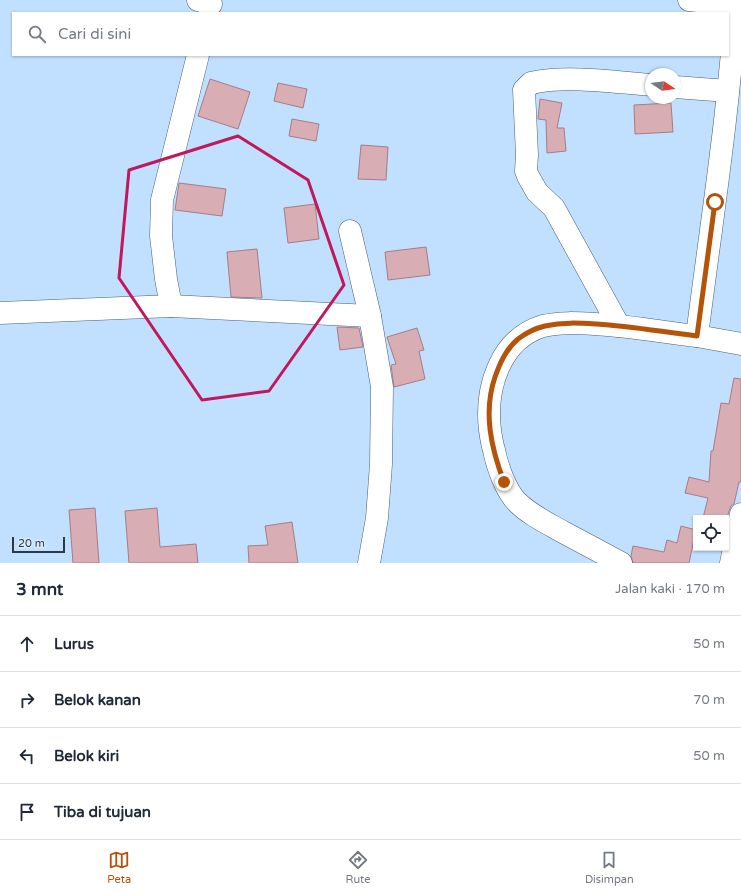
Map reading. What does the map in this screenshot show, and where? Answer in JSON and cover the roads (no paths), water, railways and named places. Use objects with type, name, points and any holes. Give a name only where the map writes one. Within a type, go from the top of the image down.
[{"type":"street","points":[[689,0],[738,4],[715,202],[697,336]]},
{"type":"street","points":[[171,306],[161,236],[162,200],[198,56]]},
{"type":"street","points":[[619,326],[554,208],[537,192],[528,176],[526,171],[527,155],[524,90],[532,83],[559,80],[645,85]]},
{"type":"street","points":[[681,87],[728,91]]},
{"type":"street","points":[[350,230],[370,316],[382,388],[381,464],[377,518],[369,563]]},
{"type":"street","points":[[0,313],[171,306],[370,316]]},
{"type":"street","points":[[621,563],[536,518],[516,502],[504,482],[496,461],[490,430],[489,412],[494,380],[500,361],[508,349],[518,339],[534,330],[545,326],[568,323],[619,326],[697,336],[741,344]]},
{"type":"street","points":[[731,563],[741,514]]}]
